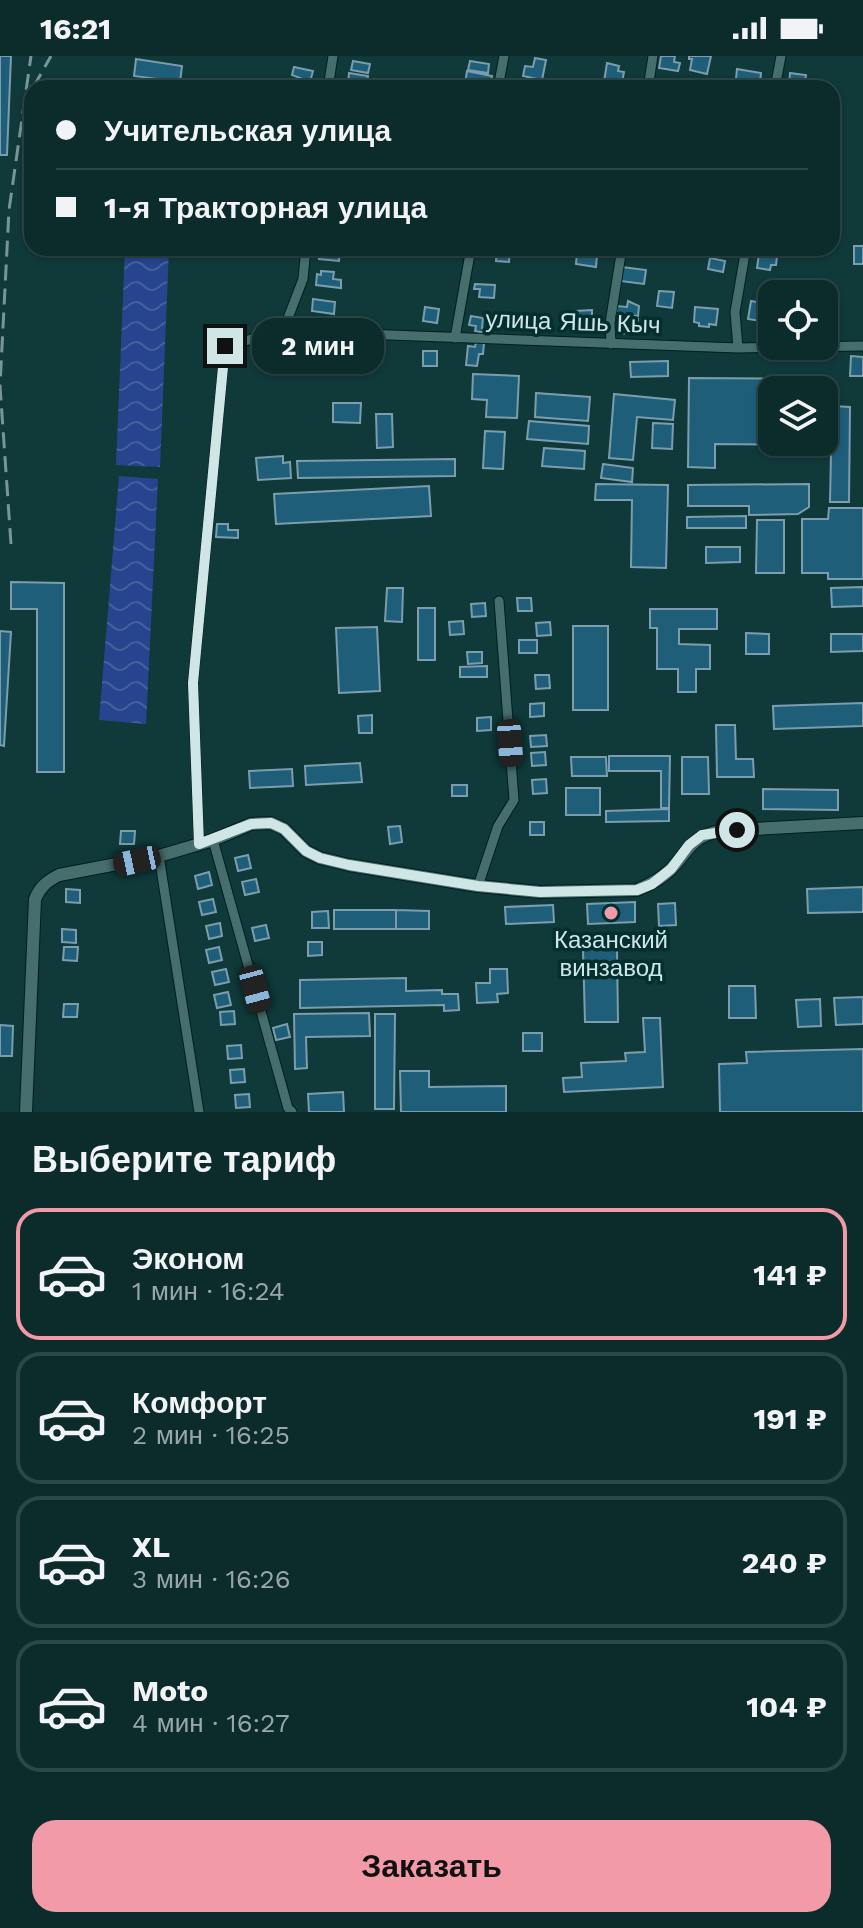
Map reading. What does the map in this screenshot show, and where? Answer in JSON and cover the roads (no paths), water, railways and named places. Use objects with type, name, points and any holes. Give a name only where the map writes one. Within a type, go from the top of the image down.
[{"type":"street","points":[[329,80],[333,56]]},
{"type":"street","points":[[500,80],[504,56]]},
{"type":"street","points":[[649,80],[653,56]]},
{"type":"street","points":[[776,80],[781,56]]},
{"type":"street","points":[[283,331],[303,279],[305,256]]},
{"type":"street","points":[[455,338],[470,256]]},
{"type":"street","points":[[611,344],[610,323],[621,256]]},
{"type":"street","points":[[738,348],[735,312],[745,256]]},
{"type":"street","name":"улица Яшь Кыч","points":[[199,844],[193,683],[225,346],[283,331],[738,348],[863,346]]},
{"type":"street","points":[[478,886],[498,826],[514,800],[499,601]]},
{"type":"street","points":[[26,1112],[34,915],[39,890],[59,875],[159,856],[213,840],[251,824],[271,823],[284,829],[306,851],[349,865],[478,886],[540,892],[637,890],[652,884],[671,869],[689,845],[702,835],[719,831],[863,823]]},
{"type":"street","points":[[213,840],[288,1108],[292,1112]]},
{"type":"street","points":[[159,856],[199,1112]]},
{"type":"water","points":[[125,256],[169,256],[160,467],[116,465]]},
{"type":"water","points":[[119,476],[158,479],[146,724],[99,720]]},
{"type":"railway","points":[[28,80],[31,56]]},
{"type":"railway","points":[[38,80],[51,56]]},
{"type":"railway","points":[[11,544],[0,386],[9,210],[24,105]]},
{"type":"place","name":"Казанский винзавод","points":[[611,913]]}]
